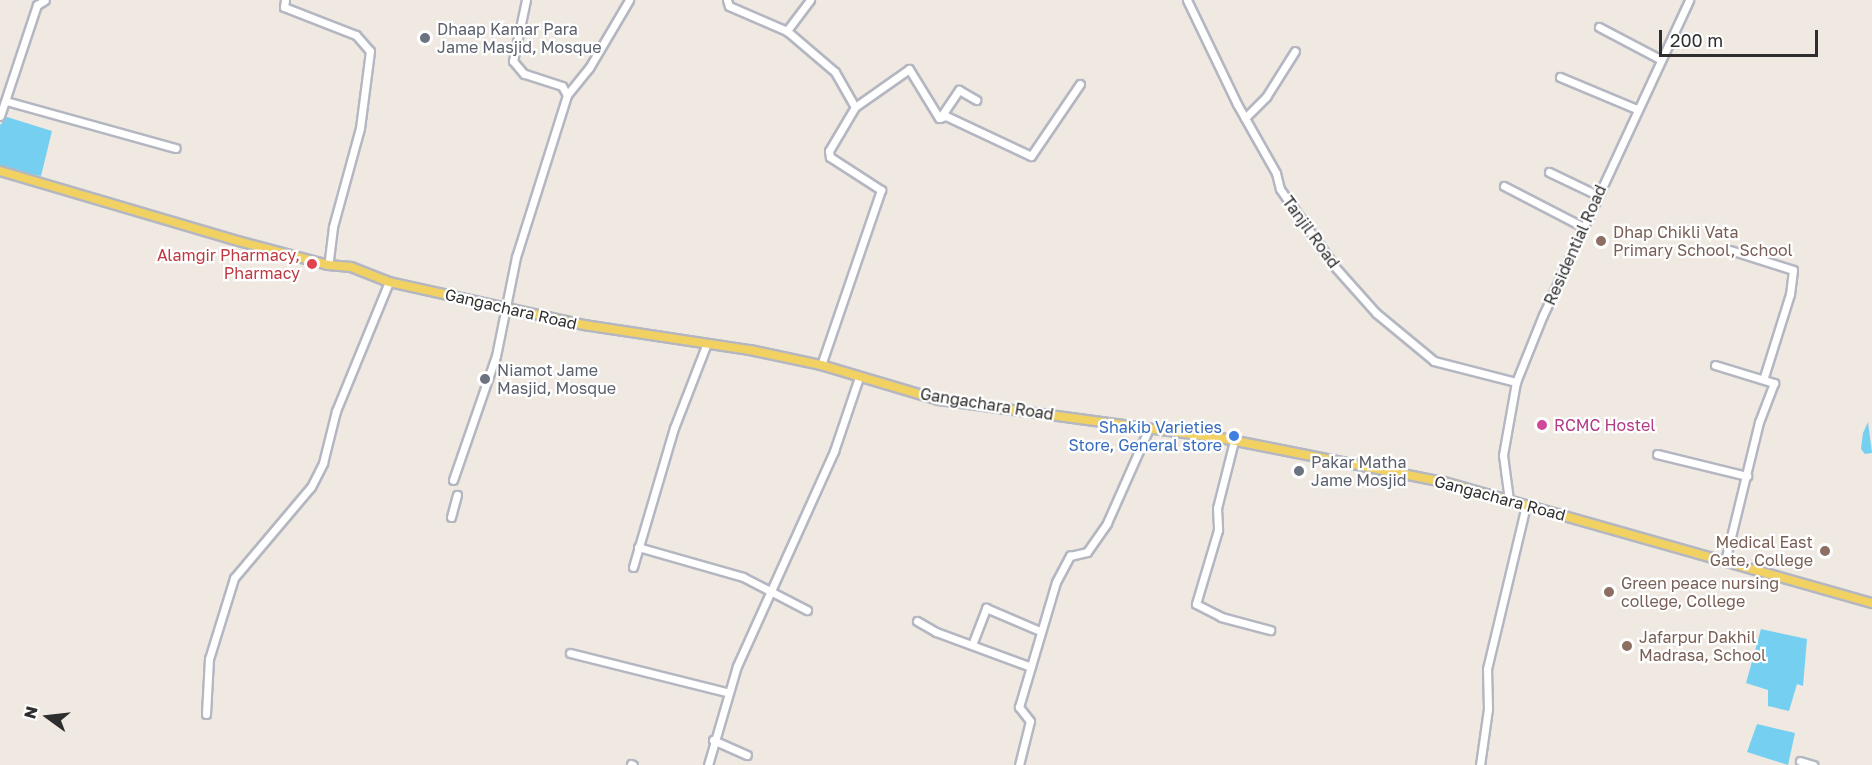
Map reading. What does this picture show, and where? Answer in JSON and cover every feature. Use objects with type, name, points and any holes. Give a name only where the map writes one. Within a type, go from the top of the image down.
[{"type":"main road","name":"Gangachara Road","points":[[0,171],[328,265],[351,267],[389,282],[507,305],[584,325],[707,343],[821,365],[939,399],[1234,441],[1421,477],[1872,603]]},
{"type":"street","points":[[0,116],[37,5],[45,0]]},
{"type":"street","points":[[285,0],[284,7],[356,35],[370,51],[360,128],[333,227],[328,265]]},
{"type":"street","points":[[526,0],[513,61],[524,74],[562,86],[567,95]]},
{"type":"street","points":[[453,480],[496,356],[516,257],[567,95],[589,68],[629,0]]},
{"type":"street","points":[[727,0],[727,4],[738,11],[787,31],[835,72],[855,107]]},
{"type":"street","points":[[787,31],[810,0]]},
{"type":"street","name":"Tanjil Road","points":[[1187,0],[1245,118],[1276,173],[1280,189],[1335,267],[1376,313],[1434,361],[1516,382]]},
{"type":"street","name":"Residential Road","points":[[1509,500],[1503,455],[1516,382],[1583,227],[1689,0]]},
{"type":"street","points":[[1599,27],[1660,59]]},
{"type":"street","points":[[1245,118],[1266,97],[1295,51]]},
{"type":"street","points":[[821,365],[881,195],[878,187],[830,157],[829,151],[855,107],[909,69],[919,93],[940,118]]},
{"type":"street","points":[[1560,77],[1637,109]]},
{"type":"street","points":[[940,118],[946,116],[1031,156],[1080,84]]},
{"type":"street","points":[[940,118],[959,90],[976,100]]},
{"type":"street","points":[[6,101],[176,148]]},
{"type":"street","points":[[1549,172],[1598,195]]},
{"type":"street","points":[[1504,186],[1583,227]]},
{"type":"street","points":[[1730,250],[1793,270],[1790,294],[1764,377]]},
{"type":"street","points":[[206,714],[210,658],[234,578],[310,487],[323,463],[336,411],[389,282]]},
{"type":"street","points":[[633,567],[674,428],[707,343]]},
{"type":"street","points":[[1715,365],[1764,377],[1774,383],[1759,422],[1725,561]]},
{"type":"street","points":[[708,765],[727,692],[769,590],[834,452],[859,377]]},
{"type":"street","points":[[1019,765],[1030,717],[1018,710],[1056,582],[1070,556],[1087,552],[1107,523],[1149,428]]},
{"type":"street","points":[[1234,441],[1217,508],[1218,530],[1196,604],[1221,617],[1270,630]]},
{"type":"street","points":[[1657,454],[1747,476]]},
{"type":"street","points":[[452,517],[457,495]]},
{"type":"street","points":[[1480,765],[1488,709],[1487,669],[1526,505]]},
{"type":"street","points":[[638,547],[722,570],[769,590],[807,610]]},
{"type":"street","points":[[972,645],[986,608],[1040,631]]},
{"type":"street","points":[[918,621],[972,645],[1031,667]]},
{"type":"street","points":[[570,653],[727,692]]},
{"type":"street","points":[[713,740],[747,755]]},
{"type":"street","points":[[1800,761],[1813,765]]},
{"type":"water","points":[[7,117],[52,131],[41,176],[0,168],[0,125]]},
{"type":"water","points":[[1868,422],[1872,453],[1865,454],[1861,449],[1863,433]]},
{"type":"water","points":[[1761,629],[1807,639],[1803,686],[1797,684],[1789,711],[1768,706],[1768,690],[1746,683]]},
{"type":"water","points":[[1757,724],[1795,733],[1788,765],[1747,752]]},
{"type":"place","name":"Dhaap Kamar Para Jame Masjid, Mosque","points":[[425,38]]},
{"type":"place","name":"Dhap Chikli Vata Primary School, School","points":[[1601,241]]},
{"type":"place","name":"Alamgir Pharmacy, Pharmacy","points":[[312,264]]},
{"type":"place","name":"Niamot Jame Masjid, Mosque","points":[[485,379]]},
{"type":"place","name":"RCMC Hostel","points":[[1542,425]]},
{"type":"place","name":"Shakib Varieties Store, General store","points":[[1234,436]]},
{"type":"place","name":"Pakar Matha Jame Mosjid","points":[[1299,471]]},
{"type":"place","name":"Medical East Gate, College","points":[[1825,551]]},
{"type":"place","name":"Green peace nursing college, College","points":[[1609,592]]},
{"type":"place","name":"Jafarpur Dakhil Madrasa, School","points":[[1627,646]]}]
